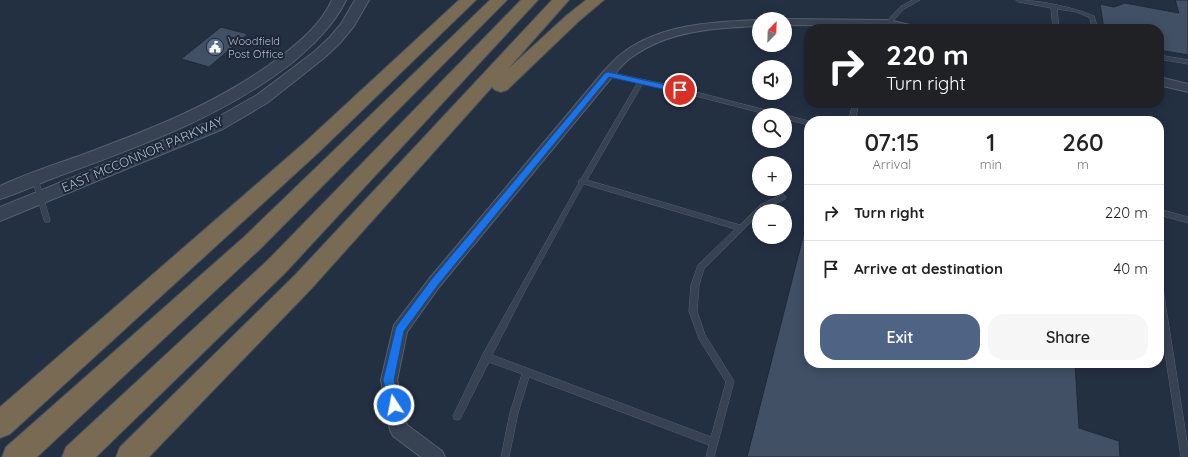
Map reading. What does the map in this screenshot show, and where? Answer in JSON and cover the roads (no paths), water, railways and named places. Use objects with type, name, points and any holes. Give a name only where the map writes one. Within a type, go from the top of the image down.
[{"type":"highway","points":[[436,31],[459,0]]},
{"type":"highway","points":[[0,425],[311,148],[468,0]]},
{"type":"highway","points":[[16,457],[252,243],[500,0]]},
{"type":"highway","points":[[76,457],[277,266],[530,0]]},
{"type":"highway","points":[[130,457],[304,281],[561,0]]},
{"type":"highway","points":[[393,185],[465,125],[504,83],[573,18],[596,0]]},
{"type":"street","name":"EAST MCCONNOR PARKWAY","points":[[0,193],[191,118],[255,83],[279,66],[306,43],[329,18],[339,0]]},
{"type":"street","name":"EAST MCCONNOR PARKWAY","points":[[0,214],[217,125],[262,99],[319,55],[335,40],[347,26],[362,0]]},
{"type":"street","points":[[792,22],[892,24]]},
{"type":"street","points":[[436,457],[399,430],[389,380],[400,330],[434,283],[608,74],[628,55],[656,39],[692,29],[752,24]]},
{"type":"street","points":[[1164,82],[1188,88]]},
{"type":"lane","points":[[888,23],[902,8],[917,0]]},
{"type":"lane","points":[[1020,0],[1078,11],[1092,16],[1094,24]]},
{"type":"lane","points":[[1054,7],[1056,24]]},
{"type":"lane","points":[[1164,58],[1188,62]]},
{"type":"lane","points":[[608,74],[752,109]]},
{"type":"lane","points":[[457,416],[486,357],[581,181],[641,82]]},
{"type":"lane","points":[[792,119],[804,122]]},
{"type":"lane","points":[[35,178],[47,220]]},
{"type":"lane","points":[[581,181],[741,228]]},
{"type":"lane","points":[[710,457],[730,381],[702,337],[693,311],[694,285],[702,267],[762,207],[783,197]]},
{"type":"lane","points":[[1164,213],[1188,220]]},
{"type":"lane","points":[[1164,321],[1185,457]]},
{"type":"lane","points":[[486,357],[714,443]]},
{"type":"lane","points":[[505,457],[514,413],[527,372]]},
{"type":"place","name":"Woodfield Post Office","points":[[215,47]]}]
